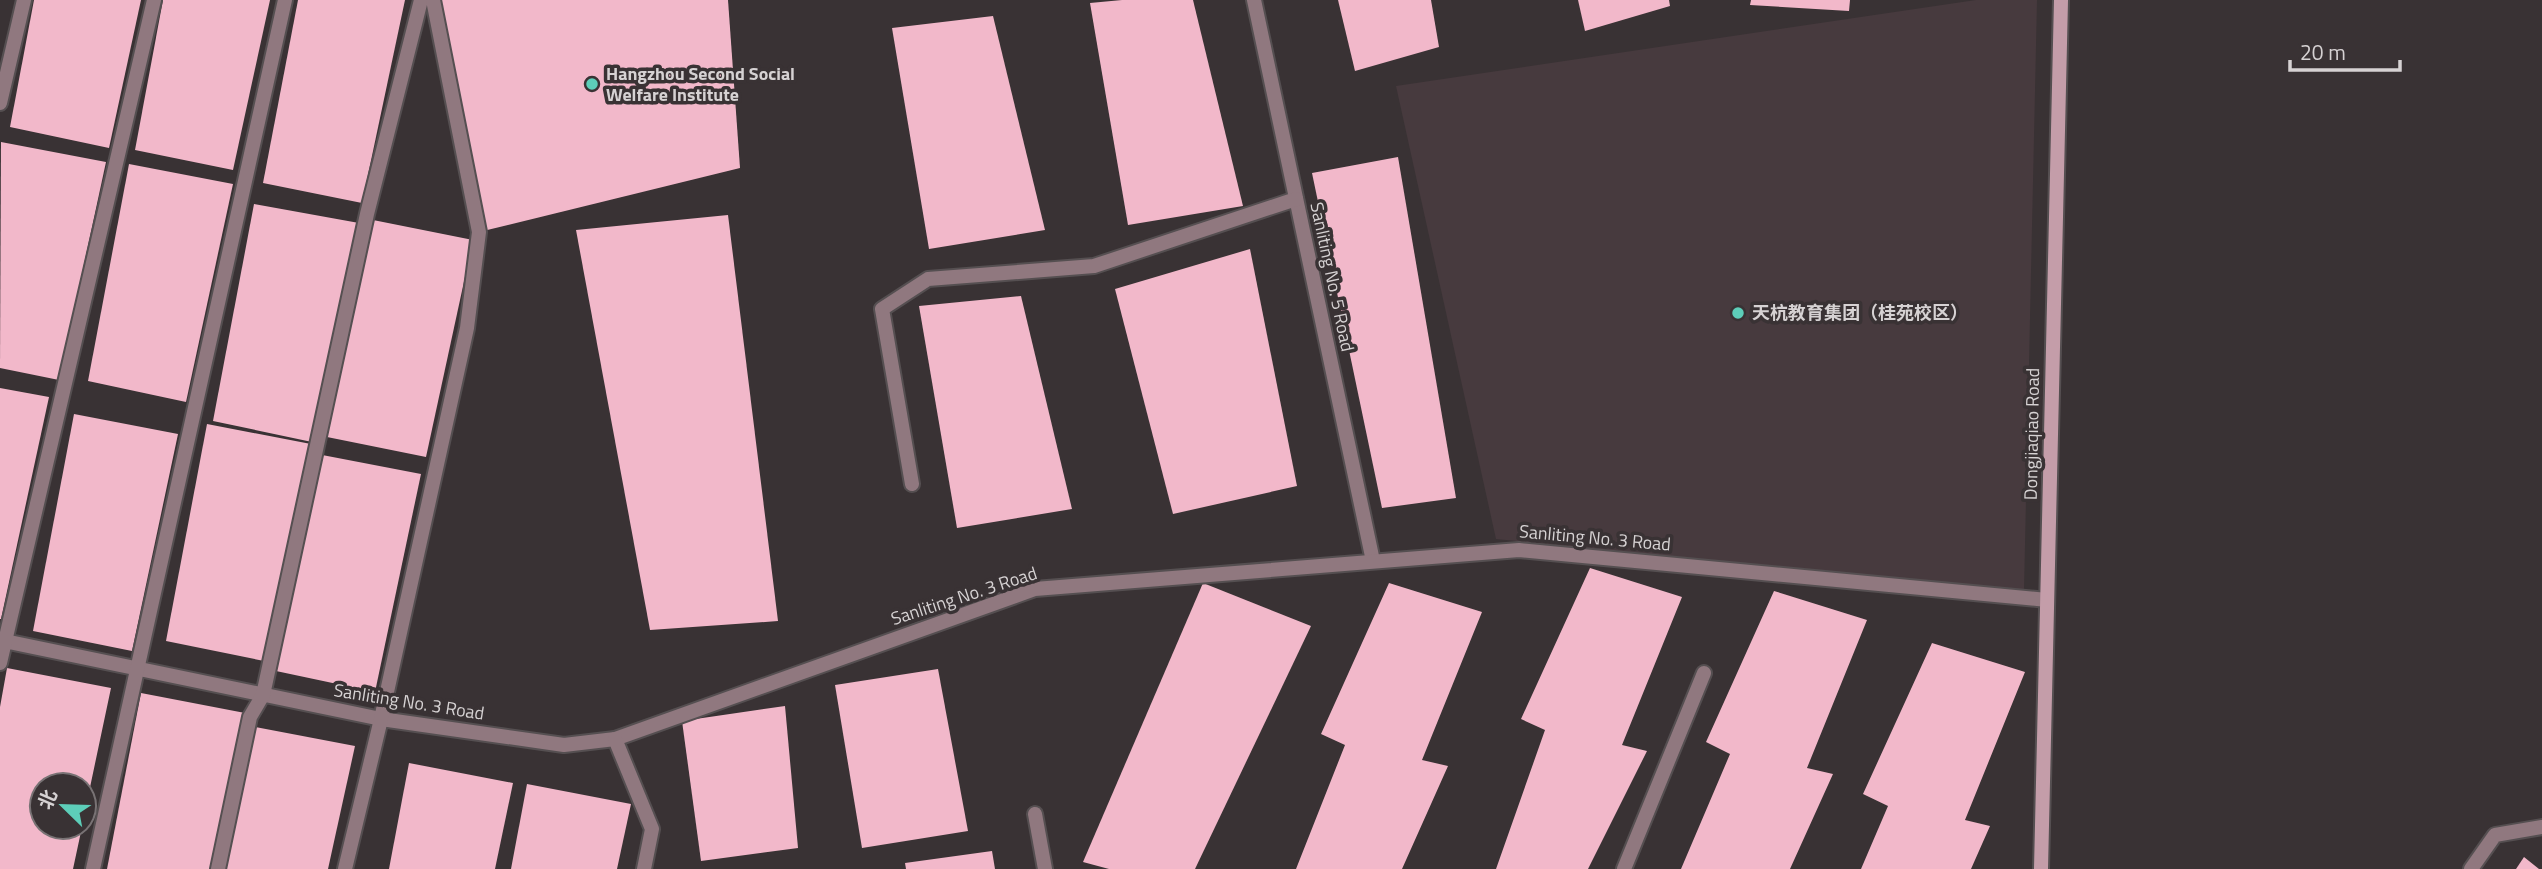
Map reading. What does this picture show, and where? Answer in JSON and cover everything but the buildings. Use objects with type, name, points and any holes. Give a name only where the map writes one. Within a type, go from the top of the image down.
[{"type":"street","points":[[0,103],[24,0]]},
{"type":"street","points":[[0,663],[2,641],[154,0]]},
{"type":"street","points":[[93,869],[285,0]]},
{"type":"street","points":[[218,869],[250,717],[262,695],[368,214],[421,0]]},
{"type":"street","points":[[345,869],[381,719],[467,328],[480,232],[433,0]]},
{"type":"street","name":"Sanliting No. 5 Road","points":[[1254,0],[1373,561]]},
{"type":"street","name":"Dongjiaqiao Road","points":[[2041,869],[2061,0]]},
{"type":"street","points":[[912,484],[882,309],[928,279],[1094,266],[1296,199]]},
{"type":"street","name":"Sanliting No. 3 Road","points":[[2,641],[381,719],[564,745],[615,739],[1035,589],[1519,550],[2047,600]]},
{"type":"street","points":[[1624,869],[1704,673]]},
{"type":"street","points":[[615,739],[652,829],[644,869]]},
{"type":"street","points":[[1035,814],[1045,869]]},
{"type":"street","points":[[2471,869],[2495,835],[2542,827]]},
{"type":"shaded area","name":"天杭教育集团（桂苑校区）","points":[[1976,0],[2037,0],[2024,590],[1496,539],[1396,86]]},
{"type":"place","name":"Hangzhou Second Social Welfare Institute","points":[[592,84]]},
{"type":"place","name":"天杭教育集团（桂苑校区）","points":[[1738,313]]}]
